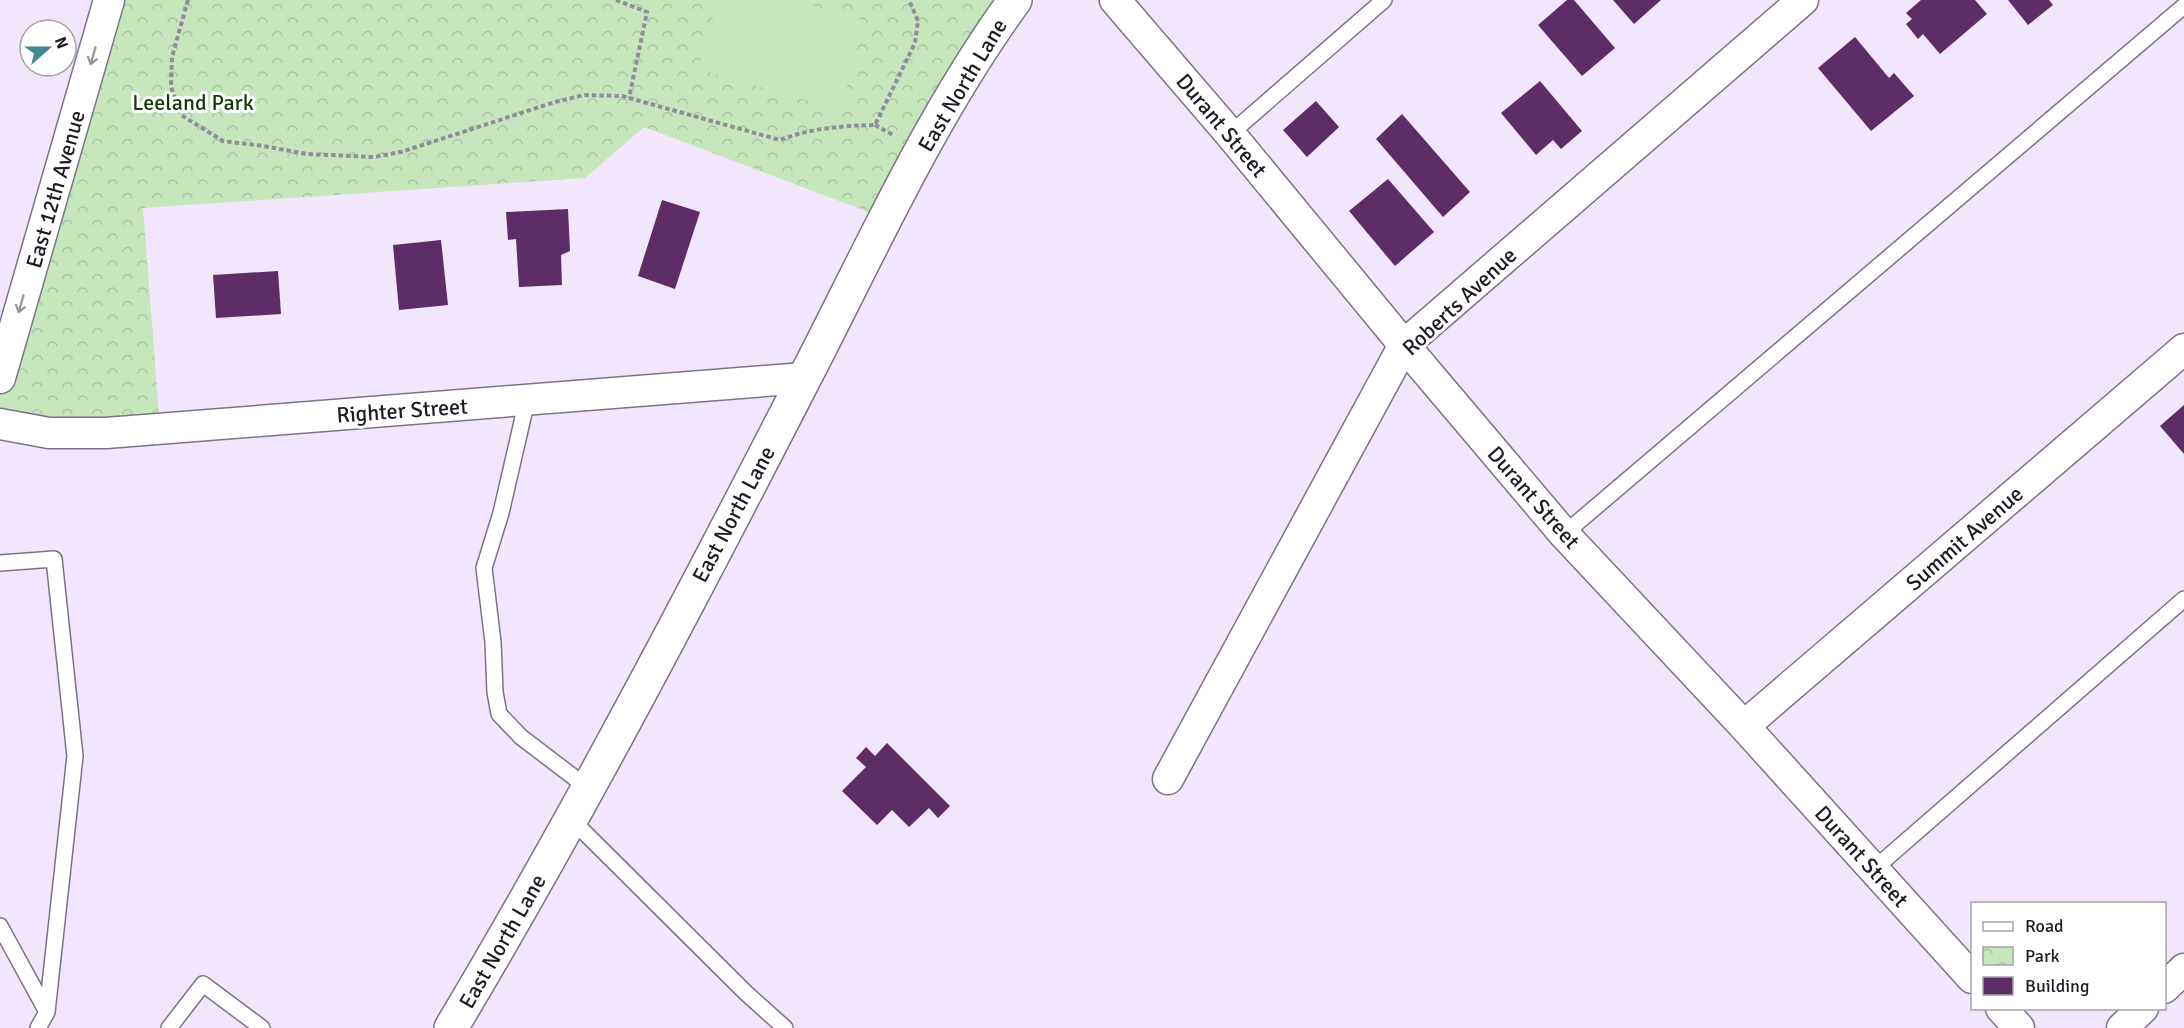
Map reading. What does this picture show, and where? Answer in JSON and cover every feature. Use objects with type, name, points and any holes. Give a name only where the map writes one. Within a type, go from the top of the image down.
[{"type":"street","name":"East 12th Avenue","points":[[0,378],[109,0]]},
{"type":"street","name":"East North Lane","points":[[451,1028],[522,908],[588,788],[804,378],[884,218],[983,45],[1016,0]]},
{"type":"street","name":"Durant Street","points":[[1115,0],[1564,534],[1744,726],[1971,977]]},
{"type":"street","name":"Roberts Avenue","points":[[1168,779],[1404,345],[1803,0]]},
{"type":"street","name":"Summit Avenue","points":[[1744,726],[2184,349]]},
{"type":"street","name":"Righter Street","points":[[0,424],[49,433],[106,433],[804,378]]},
{"type":"street","points":[[2166,986],[2184,969]]},
{"type":"street","points":[[2003,1010],[2019,1028]]},
{"type":"street","points":[[2122,1028],[2141,1010]]},
{"type":"lane","points":[[1230,134],[1384,0]]},
{"type":"lane","points":[[1564,534],[2184,6]]},
{"type":"lane","points":[[527,400],[501,513],[484,568],[493,642],[495,693],[499,714],[521,737],[588,788]]},
{"type":"lane","points":[[0,563],[54,559],[75,756],[47,1011],[38,1028]]},
{"type":"lane","points":[[1874,869],[2184,599]]},
{"type":"lane","points":[[571,819],[746,993],[785,1028]]},
{"type":"lane","points":[[0,926],[47,1011]]},
{"type":"lane","points":[[169,1028],[203,984],[262,1028]]},
{"type":"path","points":[[188,0],[172,57],[171,87],[181,115],[222,141],[307,154],[374,157],[400,152],[555,102],[584,95],[622,96],[780,140],[803,131],[839,126],[875,125],[915,43],[918,21],[909,0]]},
{"type":"path","points":[[616,0],[647,12],[629,98]]},
{"type":"green space","name":"Leeland Park","points":[[109,0],[992,0],[1008,10],[884,218],[644,127],[585,178],[143,208],[160,428],[0,424],[0,378]]},
{"type":"green space","points":[[718,0],[793,0],[865,21],[840,110],[698,69]]},
{"type":"building","points":[[1567,0],[1574,0],[1615,48],[1582,76],[1538,25]]},
{"type":"building","points":[[1613,0],[1661,0],[1634,24]]},
{"type":"building","points":[[1921,0],[1975,0],[1987,14],[1940,54],[1923,34],[1918,39],[1906,24],[1912,19],[1906,13]]},
{"type":"building","points":[[2008,0],[2049,0],[2053,5],[2028,25]]},
{"type":"building","points":[[1855,37],[1889,78],[1894,73],[1914,96],[1871,131],[1818,68]]},
{"type":"building","points":[[1540,81],[1582,131],[1561,149],[1553,140],[1536,155],[1501,113]]},
{"type":"building","points":[[1316,101],[1339,127],[1307,157],[1283,130]]},
{"type":"building","points":[[1402,114],[1470,192],[1443,217],[1376,139]]},
{"type":"building","points":[[1388,179],[1434,232],[1395,266],[1349,211]]},
{"type":"building","points":[[662,200],[700,212],[675,289],[638,276]]},
{"type":"building","points":[[568,209],[570,251],[561,255],[562,285],[519,287],[516,239],[508,240],[506,212]]},
{"type":"building","points":[[441,240],[448,305],[399,310],[393,245]]},
{"type":"building","points":[[278,271],[281,314],[216,318],[213,275]]},
{"type":"building","points":[[2184,405],[2184,454],[2160,426]]},
{"type":"building","points":[[887,743],[950,806],[938,818],[929,808],[909,827],[892,810],[877,825],[842,791],[866,767],[856,758],[866,747],[875,756]]}]
